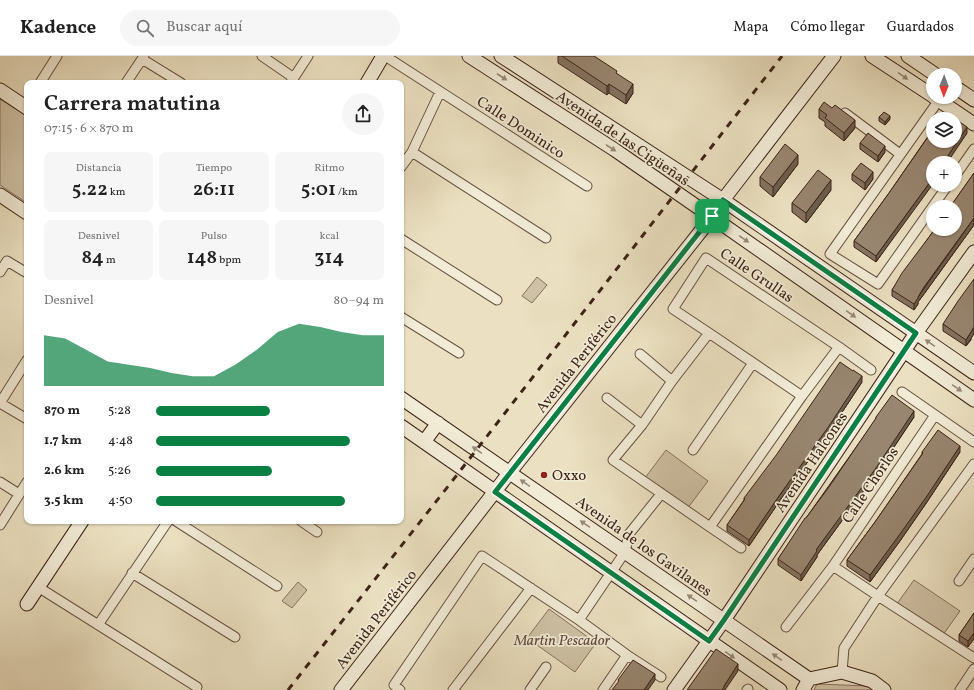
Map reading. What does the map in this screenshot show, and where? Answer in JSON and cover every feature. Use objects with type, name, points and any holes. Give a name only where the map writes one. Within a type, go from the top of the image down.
[{"type":"main road","points":[[369,80],[384,56]]},
{"type":"main road","name":"Avenida de las Cigüeñas","points":[[469,56],[615,150],[712,216],[974,400]]},
{"type":"main road","name":"Avenida de las Cigüeñas","points":[[501,56],[723,200],[974,373]]},
{"type":"main road","name":"Avenida Periférico","points":[[341,690],[510,472],[712,216],[834,56]]},
{"type":"main road","points":[[872,56],[926,92]]},
{"type":"main road","points":[[908,56],[926,68]]},
{"type":"main road","points":[[0,90],[24,105]]},
{"type":"main road","points":[[962,92],[974,100]]},
{"type":"main road","points":[[944,104],[974,124]]},
{"type":"main road","points":[[0,195],[24,211]]},
{"type":"main road","name":"Avenida Halcones","points":[[674,690],[724,620],[916,333],[974,252]]},
{"type":"main road","name":"Avenida de los Gavilanes","points":[[404,400],[724,620],[806,685],[842,672],[872,681],[884,690]]},
{"type":"main road","points":[[424,442],[438,423]]},
{"type":"main road","points":[[404,428],[780,690]]},
{"type":"main road","points":[[28,604],[80,524]]},
{"type":"street","points":[[42,80],[57,56]]},
{"type":"street","points":[[262,56],[292,80],[308,56]]},
{"type":"street","name":"Calle Dominico","points":[[384,56],[587,186]]},
{"type":"street","points":[[128,80],[143,57],[177,80]]},
{"type":"street","points":[[404,163],[412,152],[440,92]]},
{"type":"street","points":[[931,104],[900,154],[830,254],[878,284],[943,192]]},
{"type":"street","points":[[835,106],[900,154]]},
{"type":"street","points":[[962,166],[974,149]]},
{"type":"street","points":[[412,152],[546,238]]},
{"type":"street","points":[[404,241],[497,300]]},
{"type":"street","name":"Calle Grullas","points":[[802,396],[673,309],[706,258],[871,370]]},
{"type":"street","points":[[0,272],[7,261],[24,271]]},
{"type":"street","points":[[404,319],[459,354]]},
{"type":"street","points":[[709,333],[672,381],[642,425],[613,460],[741,548]]},
{"type":"street","points":[[710,527],[802,396],[839,347]]},
{"type":"street","points":[[640,354],[672,381]]},
{"type":"street","points":[[693,450],[753,363]]},
{"type":"street","points":[[24,365],[0,403],[24,417]]},
{"type":"street","points":[[902,392],[974,442]]},
{"type":"street","points":[[607,398],[642,425]]},
{"type":"street","name":"Calle Chorlos","points":[[786,627],[833,566],[935,415]]},
{"type":"street","points":[[842,672],[844,648],[878,596],[974,464]]},
{"type":"street","points":[[0,482],[19,494]]},
{"type":"street","points":[[0,525],[24,486]]},
{"type":"street","points":[[579,620],[625,552],[629,534],[661,494]]},
{"type":"street","points":[[98,625],[166,524]]},
{"type":"street","points":[[181,524],[277,586]]},
{"type":"street","points":[[305,524],[317,532]]},
{"type":"street","points":[[385,680],[397,688],[482,556],[579,620],[627,655],[661,677]]},
{"type":"street","points":[[959,581],[974,559]]},
{"type":"street","points":[[833,566],[974,658]]},
{"type":"street","points":[[132,573],[235,637]]},
{"type":"street","points":[[38,588],[197,687]]},
{"type":"street","points":[[453,690],[531,588]]},
{"type":"street","points":[[603,690],[627,655]]},
{"type":"street","points":[[530,690],[546,667]]},
{"type":"street","points":[[960,690],[974,669]]},
{"type":"green space","points":[[0,99],[24,114],[24,201],[0,185]]},
{"type":"green space","points":[[537,277],[547,285],[532,303],[522,296]]},
{"type":"green space","points":[[666,450],[708,481],[687,509],[645,478]]},
{"type":"green space","points":[[914,580],[960,611],[940,639],[894,608]]},
{"type":"green space","points":[[298,582],[307,590],[292,608],[282,601]]},
{"type":"green space","name":"Martin Pescador","points":[[549,609],[596,643],[575,672],[527,638]]},
{"type":"green space","points":[[817,684],[868,686],[873,690],[814,690]]},
{"type":"building","points":[[562,56],[594,56],[617,71],[616,73],[633,84],[626,95],[609,84],[607,86]]},
{"type":"building","points":[[824,102],[832,108],[835,105],[855,120],[844,133],[825,118],[827,115],[819,109]]},
{"type":"building","points":[[884,112],[890,116],[885,122],[879,117]]},
{"type":"building","points":[[962,124],[967,127],[962,134]]},
{"type":"building","points":[[868,133],[885,146],[878,156],[860,143]]},
{"type":"building","points":[[926,140],[926,148],[953,148],[948,156],[926,156],[926,188],[876,256],[854,241]]},
{"type":"building","points":[[785,144],[798,155],[773,187],[760,177]]},
{"type":"building","points":[[861,163],[873,172],[865,183],[852,174]]},
{"type":"building","points":[[818,170],[831,180],[806,213],[792,203]]},
{"type":"building","points":[[974,173],[974,218],[962,235],[962,200],[955,200]]},
{"type":"building","points":[[930,236],[961,236],[924,287],[914,304],[892,290],[902,273]]},
{"type":"building","points":[[974,279],[974,327],[966,340],[943,324]]},
{"type":"building","points":[[840,362],[862,376],[749,540],[727,525],[745,499],[744,498],[777,454]]},
{"type":"building","points":[[892,395],[914,411],[876,468],[816,550],[817,551],[801,575],[778,559],[805,518],[829,487]]},
{"type":"building","points":[[938,430],[960,446],[927,496],[870,575],[847,560]]},
{"type":"building","points":[[974,613],[974,633],[968,641],[959,635]]},
{"type":"building","points":[[716,649],[738,664],[722,690],[687,690]]},
{"type":"building","points":[[633,660],[655,674],[644,690],[612,690],[619,681],[618,680]]},
{"type":"railway","points":[[288,690],[782,56]]},
{"type":"place","name":"Oxxo","points":[[544,475]]},
{"type":"route","points":[[723,200],[916,333],[709,641],[495,492],[712,216],[723,200]]}]
